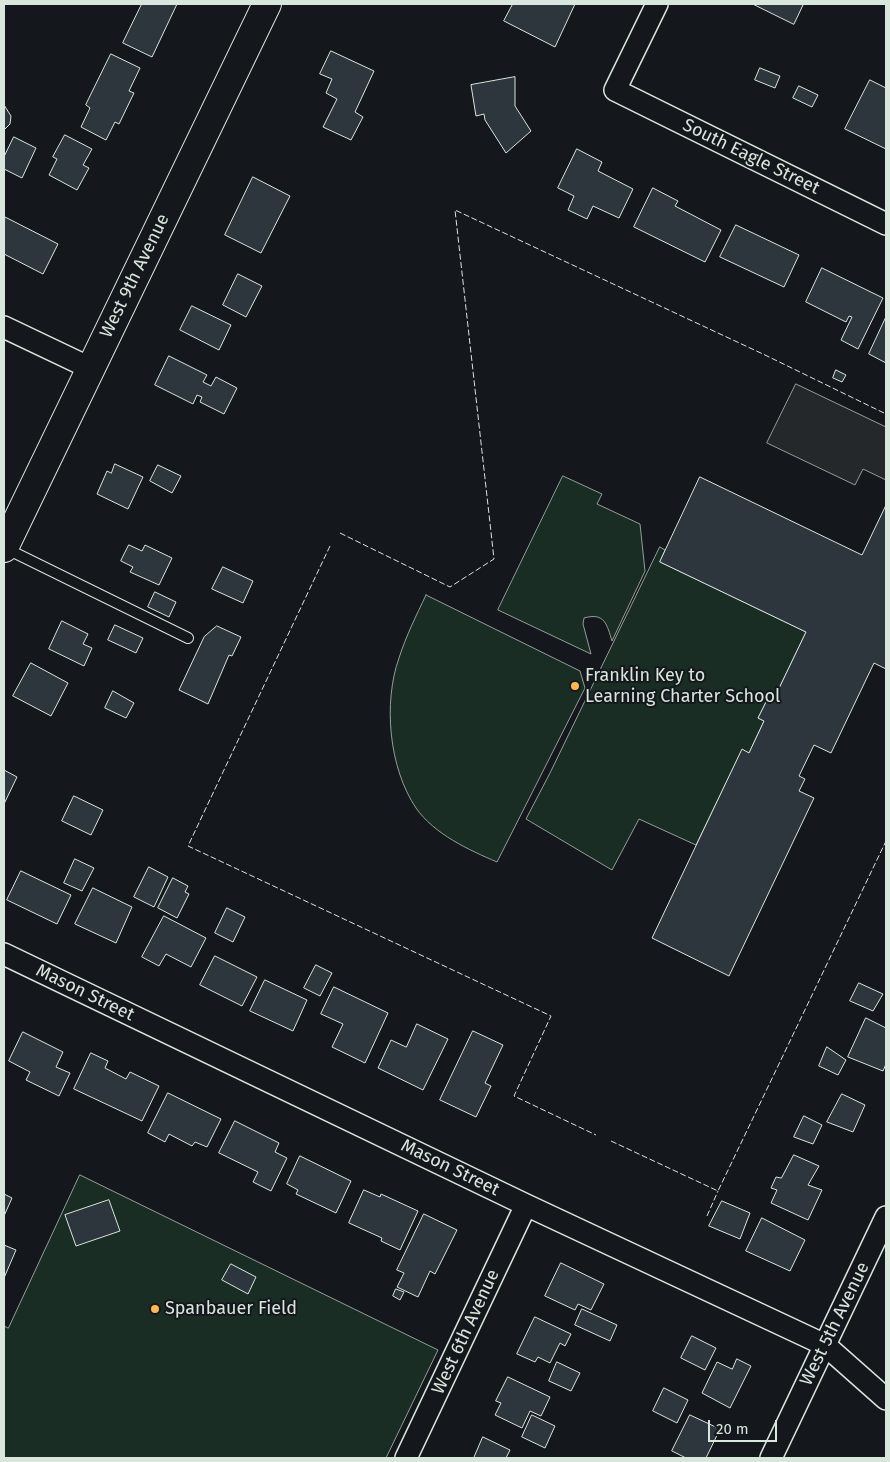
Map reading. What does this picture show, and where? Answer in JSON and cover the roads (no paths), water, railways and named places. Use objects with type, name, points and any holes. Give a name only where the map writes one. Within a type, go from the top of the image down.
[{"type":"main road","name":"West 9th Avenue","points":[[4,548],[267,4]]},
{"type":"street","name":"South Eagle Street","points":[[657,4],[615,90],[886,224]]},
{"type":"street","points":[[4,327],[90,368]]},
{"type":"street","name":"Mason Street","points":[[4,954],[526,1205],[825,1345],[886,1399]]},
{"type":"street","name":"West 6th Avenue","points":[[406,1458],[526,1205]]},
{"type":"street","name":"West 5th Avenue","points":[[771,1458],[886,1217]]},
{"type":"lane","points":[[4,548],[188,638]]},
{"type":"place","name":"Franklin Key to Learning Charter School","points":[[575,686]]},
{"type":"place","name":"Spanbauer Field","points":[[155,1309]]}]
